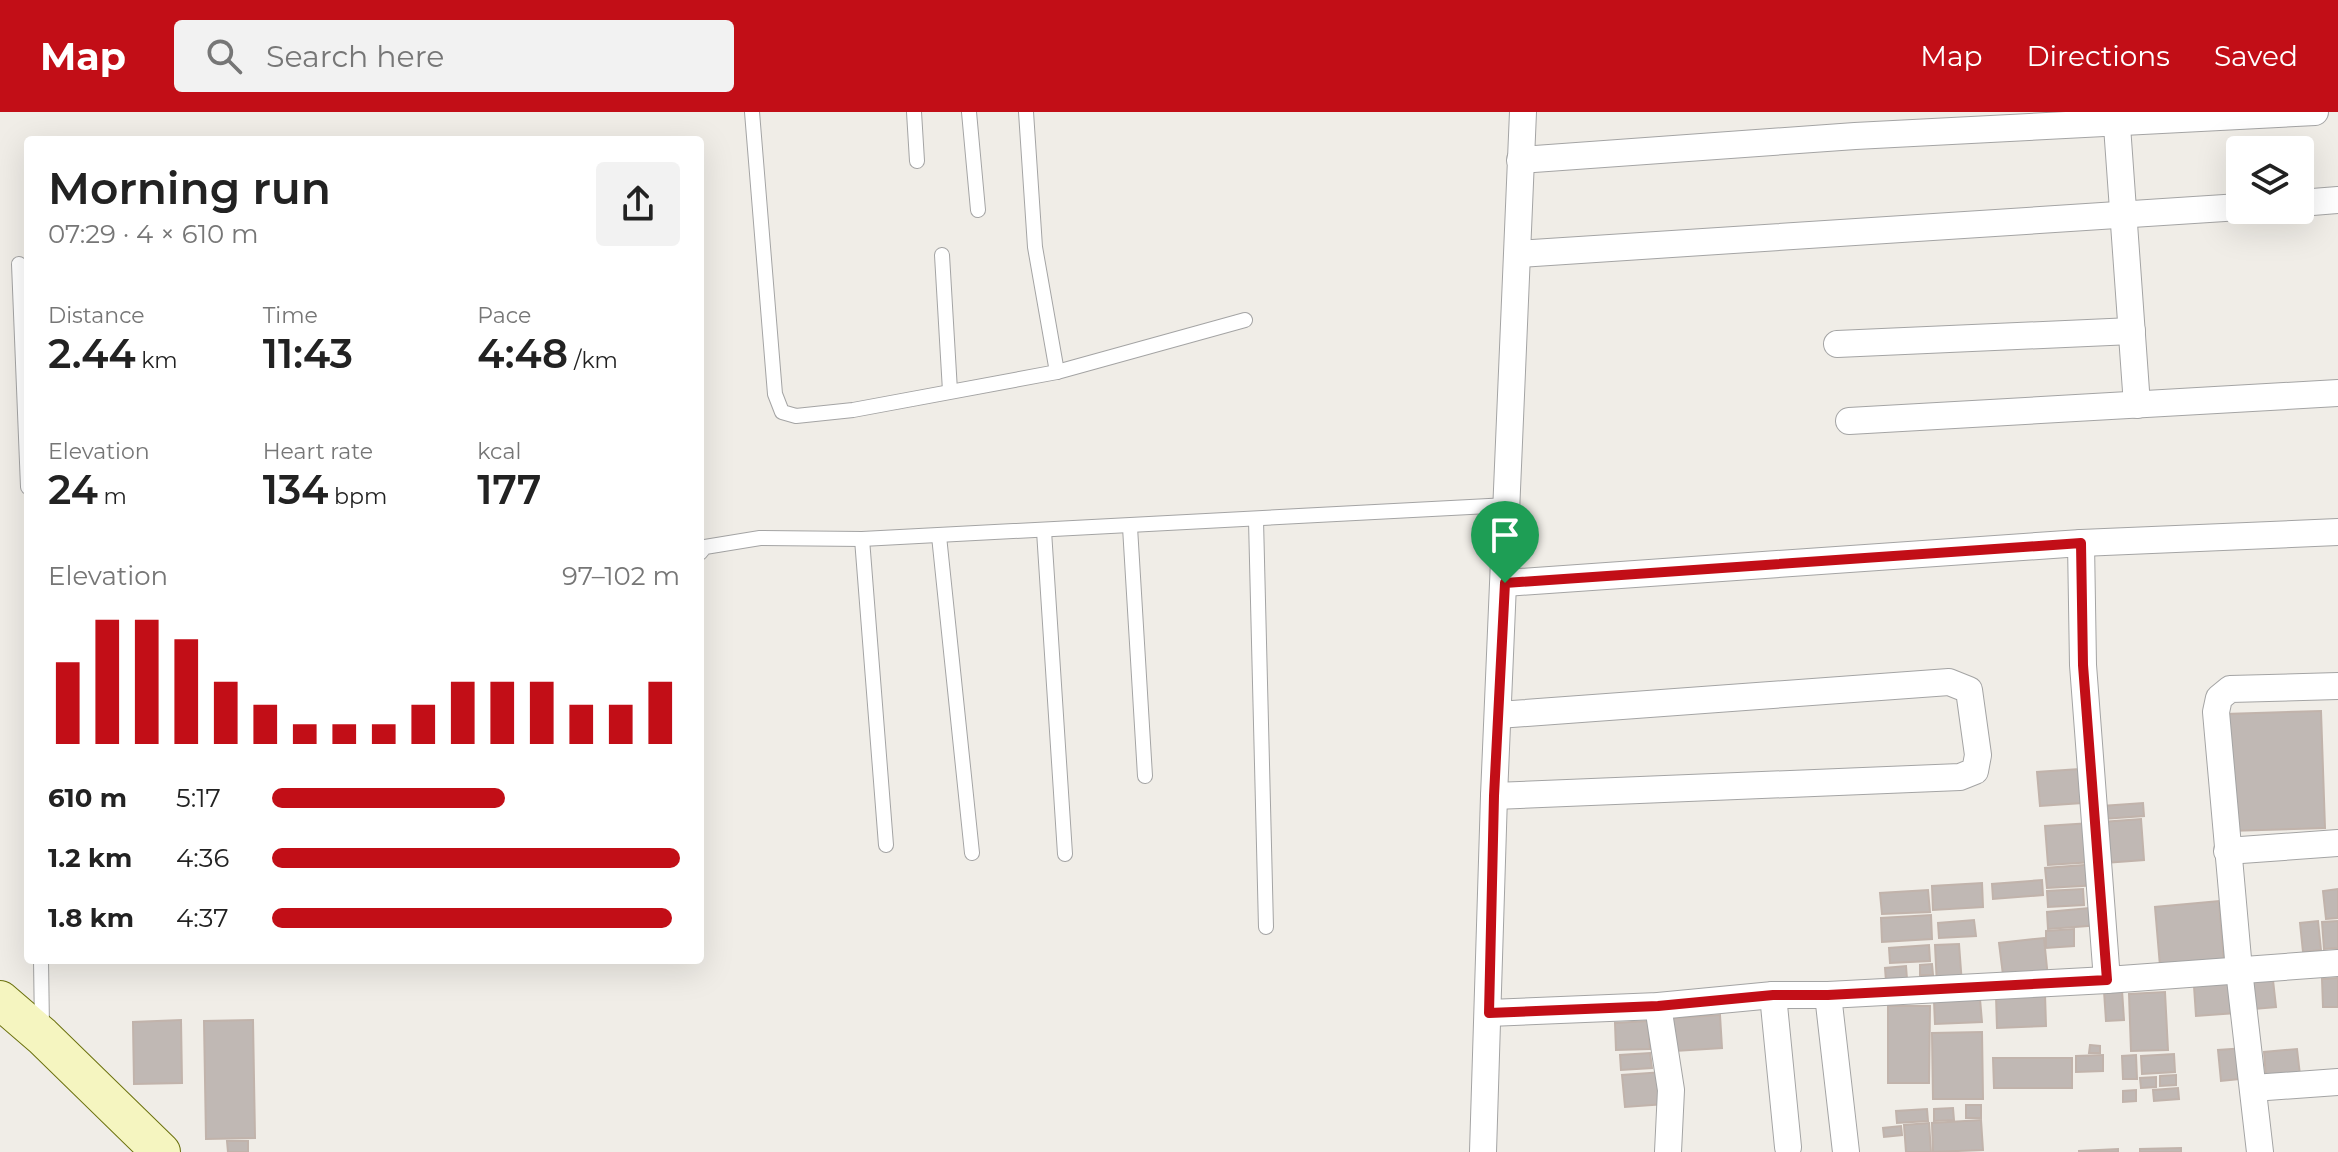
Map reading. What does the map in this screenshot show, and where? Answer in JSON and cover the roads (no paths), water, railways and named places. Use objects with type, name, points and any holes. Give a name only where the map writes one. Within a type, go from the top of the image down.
[{"type":"main road","points":[[0,1000],[42,1036],[161,1152]]},
{"type":"street","points":[[1483,1152],[1494,796],[1523,112]]},
{"type":"street","points":[[1520,160],[2117,117],[2315,112]]},
{"type":"street","points":[[2117,117],[2137,405]]},
{"type":"street","points":[[2314,202],[2338,200]]},
{"type":"street","points":[[1518,254],[2226,208]]},
{"type":"street","points":[[1837,344],[2132,331]]},
{"type":"street","points":[[1849,421],[2338,393]]},
{"type":"street","points":[[1505,583],[2081,543],[2338,532]]},
{"type":"street","points":[[2081,543],[2083,665],[2107,980]]},
{"type":"street","points":[[1494,796],[1960,777],[1975,771],[1978,755],[1969,690],[1949,682],[1498,715]]},
{"type":"street","points":[[2260,1152],[2227,851],[2216,712],[2219,698],[2230,689],[2338,686]]},
{"type":"street","points":[[2227,851],[2338,843]]},
{"type":"street","points":[[1489,1013],[1658,1006],[1773,995],[1828,995],[2107,980],[2338,963]]},
{"type":"street","points":[[1773,995],[1788,1147]]},
{"type":"street","points":[[1828,995],[1846,1152]]},
{"type":"street","points":[[1658,1006],[1671,1090],[1668,1152]]},
{"type":"street","points":[[2253,1088],[2338,1082]]},
{"type":"lane","points":[[752,112],[775,394],[782,412],[796,416],[853,410],[1057,372],[1245,320]]},
{"type":"lane","points":[[914,112],[917,161]]},
{"type":"lane","points":[[969,112],[978,210]]},
{"type":"lane","points":[[1026,112],[1035,247],[1057,372]]},
{"type":"lane","points":[[942,255],[950,391]]},
{"type":"lane","points":[[19,264],[24,388]]},
{"type":"lane","points":[[704,548],[760,538],[939,536],[1508,505]]},
{"type":"lane","points":[[1256,520],[1266,927]]},
{"type":"lane","points":[[1130,527],[1145,776]]},
{"type":"lane","points":[[1044,531],[1065,854]]},
{"type":"lane","points":[[939,536],[972,853]]},
{"type":"lane","points":[[862,539],[886,845]]},
{"type":"lane","points":[[41,964],[42,1036]]}]
